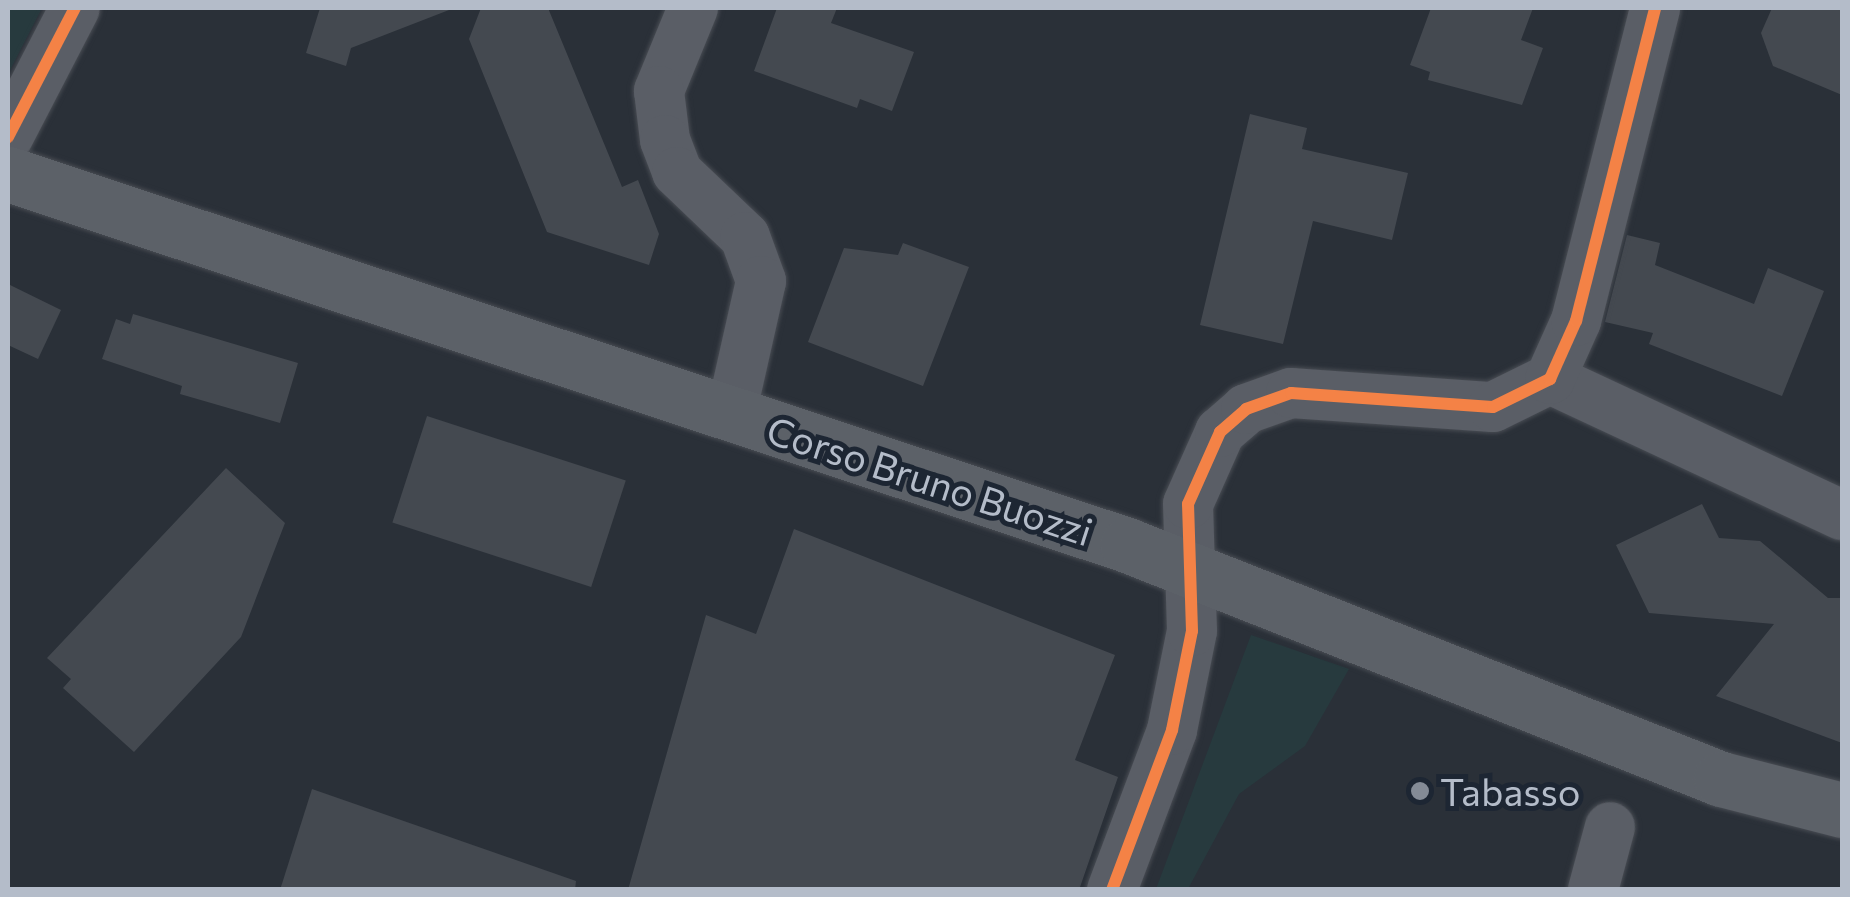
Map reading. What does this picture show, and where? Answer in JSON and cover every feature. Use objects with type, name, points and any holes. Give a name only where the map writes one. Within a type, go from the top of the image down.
[{"type":"main road","name":"Corso Bruno Buozzi","points":[[8,174],[1190,567],[1721,779],[1842,810]]},
{"type":"street","points":[[8,137],[75,8]]},
{"type":"street","points":[[693,8],[660,90],[666,140],[676,172],[745,238],[761,281],[732,414]]},
{"type":"street","points":[[1112,890],[1172,730],[1192,630],[1188,504],[1220,432],[1246,408],[1291,393],[1493,407],[1550,379],[1576,321],[1655,8]]},
{"type":"street","points":[[1550,379],[1842,515]]},
{"type":"street","points":[[1593,890],[1610,828]]},
{"type":"green space","points":[[8,8],[42,8],[8,74]]},
{"type":"green space","points":[[1251,635],[1349,669],[1305,746],[1239,794],[1188,889],[1156,889]]},
{"type":"building","points":[[320,8],[449,10],[351,48],[346,66],[306,53]]},
{"type":"building","points":[[481,8],[548,8],[622,187],[638,180],[659,234],[649,265],[547,232],[469,39]]},
{"type":"building","points":[[777,8],[837,8],[831,23],[914,52],[892,111],[860,99],[857,108],[754,71]]},
{"type":"building","points":[[1431,8],[1533,8],[1521,40],[1543,48],[1522,105],[1428,80],[1430,72],[1410,65]]},
{"type":"building","points":[[1772,8],[1842,8],[1842,95],[1773,66],[1761,33]]},
{"type":"building","points":[[1250,114],[1307,128],[1302,149],[1408,173],[1392,240],[1313,221],[1283,344],[1200,325]]},
{"type":"building","points":[[1627,235],[1660,243],[1655,265],[1754,304],[1768,268],[1824,291],[1782,396],[1649,344],[1653,333],[1605,322]]},
{"type":"building","points":[[903,243],[969,267],[923,386],[808,342],[844,248],[898,255]]},
{"type":"building","points":[[8,284],[61,310],[38,359],[8,345]]},
{"type":"building","points":[[133,314],[298,363],[280,423],[180,394],[182,386],[102,359],[116,319],[130,324]]},
{"type":"building","points":[[427,416],[626,481],[591,587],[392,523]]},
{"type":"building","points":[[226,468],[285,523],[241,637],[134,752],[63,688],[71,679],[47,658]]},
{"type":"building","points":[[1702,504],[1719,538],[1760,541],[1828,598],[1842,598],[1842,743],[1716,696],[1774,624],[1649,613],[1616,545]]},
{"type":"building","points":[[794,529],[1115,655],[1075,760],[1118,777],[1079,890],[628,890],[706,615],[756,634]]},
{"type":"building","points":[[312,789],[576,881],[575,890],[280,890]]},
{"type":"cycle path","points":[[8,137],[75,8]]},
{"type":"cycle path","points":[[1112,890],[1172,730],[1192,631],[1188,504],[1220,432],[1246,409],[1291,393],[1493,407],[1550,379],[1576,321],[1655,8]]},
{"type":"place","name":"Tabasso","points":[[1420,791]]}]
